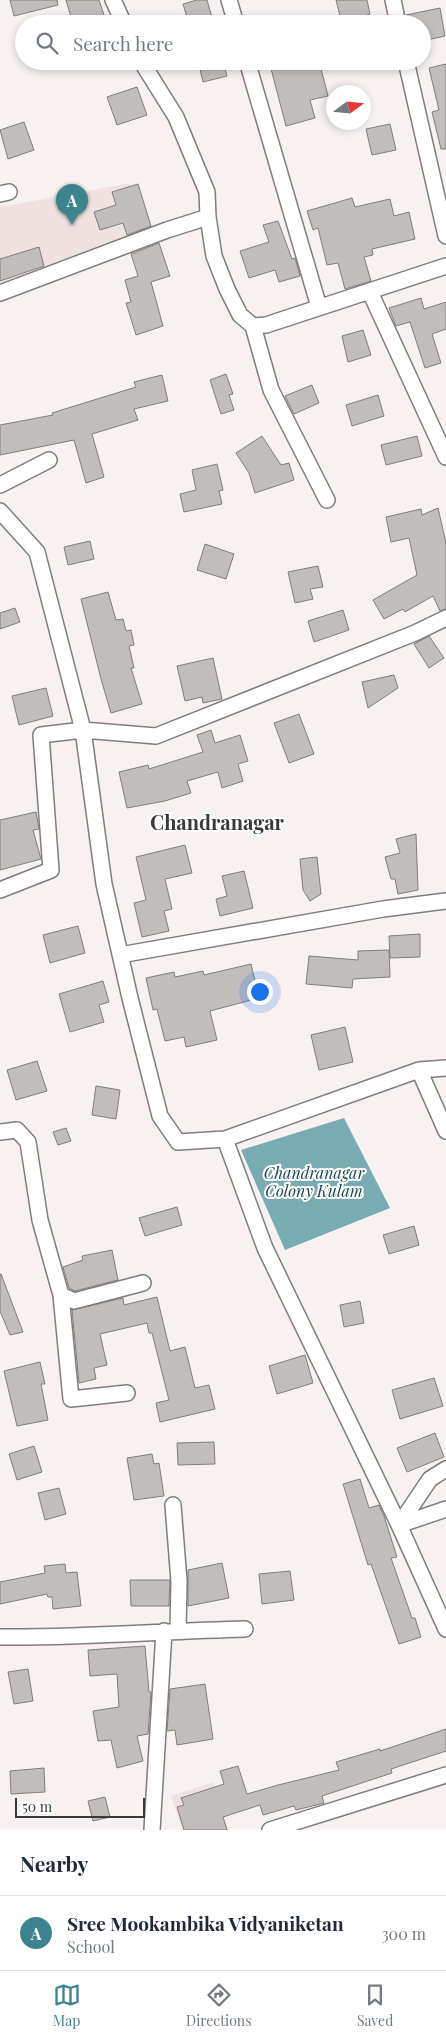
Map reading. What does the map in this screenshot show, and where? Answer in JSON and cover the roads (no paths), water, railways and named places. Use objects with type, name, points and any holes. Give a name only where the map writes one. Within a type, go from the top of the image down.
[{"type":"street","points":[[113,0],[120,15]]},
{"type":"street","points":[[229,0],[233,15]]},
{"type":"street","points":[[392,0],[396,15]]},
{"type":"street","points":[[146,70],[179,125],[207,192],[208,217],[214,256],[227,289],[240,315],[253,326],[271,390],[327,500]]},
{"type":"street","points":[[250,70],[319,307]]},
{"type":"street","points":[[408,70],[446,236]]},
{"type":"street","points":[[0,294],[167,230],[208,217]]},
{"type":"street","points":[[253,326],[266,325],[446,266]]},
{"type":"street","points":[[370,292],[446,457]]},
{"type":"street","points":[[0,485],[49,460]]},
{"type":"street","points":[[0,511],[37,552],[83,730],[104,884],[120,955],[160,1116],[178,1142],[225,1139],[419,1070],[446,1068]]},
{"type":"street","points":[[0,890],[51,870],[41,735],[83,730],[156,736],[415,633],[446,618]]},
{"type":"street","points":[[120,955],[345,916],[446,901]]},
{"type":"street","points":[[419,1070],[446,1132]]},
{"type":"street","points":[[0,1132],[17,1130],[28,1142],[40,1220],[61,1295],[71,1399],[127,1393]]},
{"type":"street","points":[[225,1139],[265,1248],[399,1525],[446,1629]]},
{"type":"street","points":[[61,1295],[74,1301],[143,1283]]},
{"type":"street","points":[[399,1525],[430,1479],[446,1468]]},
{"type":"street","points":[[152,1830],[171,1631],[179,1581],[173,1504]]},
{"type":"street","points":[[399,1525],[446,1509]]},
{"type":"street","points":[[0,1637],[50,1638],[245,1629]]},
{"type":"street","points":[[270,1830],[446,1775]]},
{"type":"water","name":"Chandranagar Colony Kulam","points":[[344,1118],[390,1208],[285,1250],[241,1150]]},
{"type":"place","name":"Sree Mookambika Vidyaniketan","points":[[72,225]]},
{"type":"district","name":"Chandranagar","points":[[217,823]]}]
